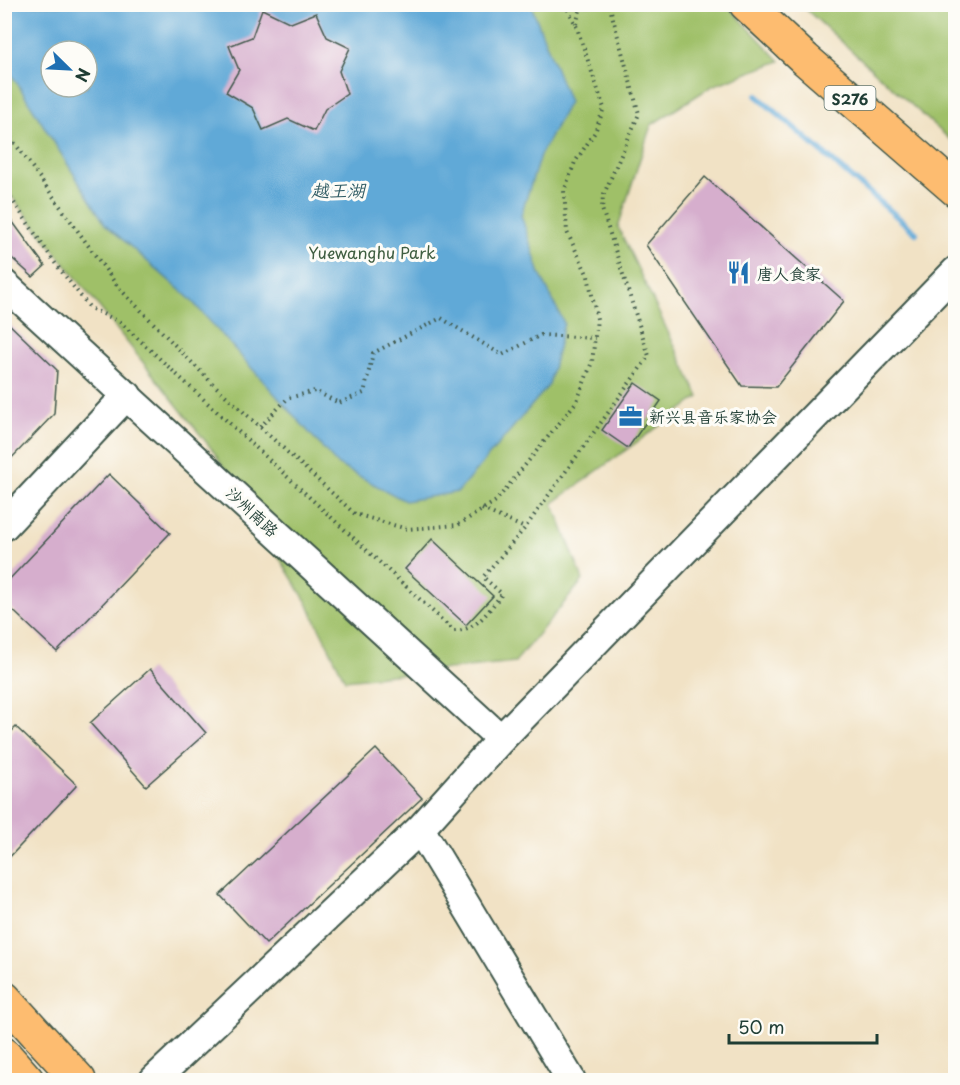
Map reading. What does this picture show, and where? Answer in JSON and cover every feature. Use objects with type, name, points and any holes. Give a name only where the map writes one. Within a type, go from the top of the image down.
[{"type":"main road","name":"S276","points":[[746,4],[805,59],[956,190]]},
{"type":"main road","points":[[4,998],[79,1080]]},
{"type":"main road","points":[[4,1054],[27,1080]]},
{"type":"street","points":[[154,1080],[420,829],[501,739],[956,271]]},
{"type":"street","name":"沙州南路","points":[[4,284],[501,739]]},
{"type":"street","points":[[4,526],[127,395]]},
{"type":"street","points":[[420,829],[571,1080]]},
{"type":"path","points":[[4,128],[118,287],[212,383],[355,514],[407,529],[458,525],[496,501],[577,400],[592,362],[597,319],[588,276],[567,232],[564,191],[575,162],[595,132],[604,108],[576,25],[565,4]]},
{"type":"path","points":[[576,25],[582,4]]},
{"type":"path","points":[[4,188],[55,263],[90,308],[120,322],[454,631],[465,630],[478,624],[502,594],[483,577],[525,528],[649,356],[602,209],[603,196],[639,114],[609,4]]},
{"type":"path","points":[[260,427],[288,398],[315,391],[339,403],[364,393],[373,353],[441,318],[502,355],[541,335],[595,338]]},
{"type":"path","points":[[482,510],[525,528]]},
{"type":"green space","name":"Yuewanghu Park","points":[[5,5],[727,5],[780,61],[712,86],[651,125],[618,227],[699,397],[553,503],[583,580],[515,662],[345,680],[306,601],[214,452],[5,188]]},
{"type":"green space","points":[[801,5],[955,5],[955,144]]},
{"type":"water","name":"越王湖","points":[[5,5],[531,5],[569,102],[540,156],[521,215],[540,274],[564,323],[549,385],[458,492],[405,501],[338,465],[190,299],[105,224],[5,64]]},
{"type":"building","points":[[262,9],[291,23],[316,13],[327,37],[350,48],[339,71],[347,94],[325,109],[314,131],[288,119],[263,130],[253,108],[226,92],[239,70],[229,46],[252,37]]},
{"type":"building","name":"唐人食家","points":[[705,177],[844,301],[776,387],[742,386],[646,245]]},
{"type":"building","points":[[4,210],[45,266],[33,277],[4,251]]},
{"type":"building","points":[[4,319],[57,370],[54,414],[4,466]]},
{"type":"building","name":"新兴县音乐家协会","points":[[635,383],[661,401],[628,448],[602,430]]},
{"type":"building","points":[[109,474],[170,533],[57,652],[4,602],[4,585]]},
{"type":"building","points":[[432,539],[493,596],[466,625],[405,569]]},
{"type":"building","points":[[150,669],[206,733],[146,786],[90,723]]},
{"type":"building","points":[[16,727],[77,785],[4,863],[4,739]]},
{"type":"building","points":[[376,749],[422,798],[266,944],[220,895]]},
{"type":"waterway","points":[[757,96],[916,233]]},
{"type":"place","name":"唐人食家","points":[[739,273]]},
{"type":"place","name":"新兴县音乐家协会","points":[[631,416]]}]
